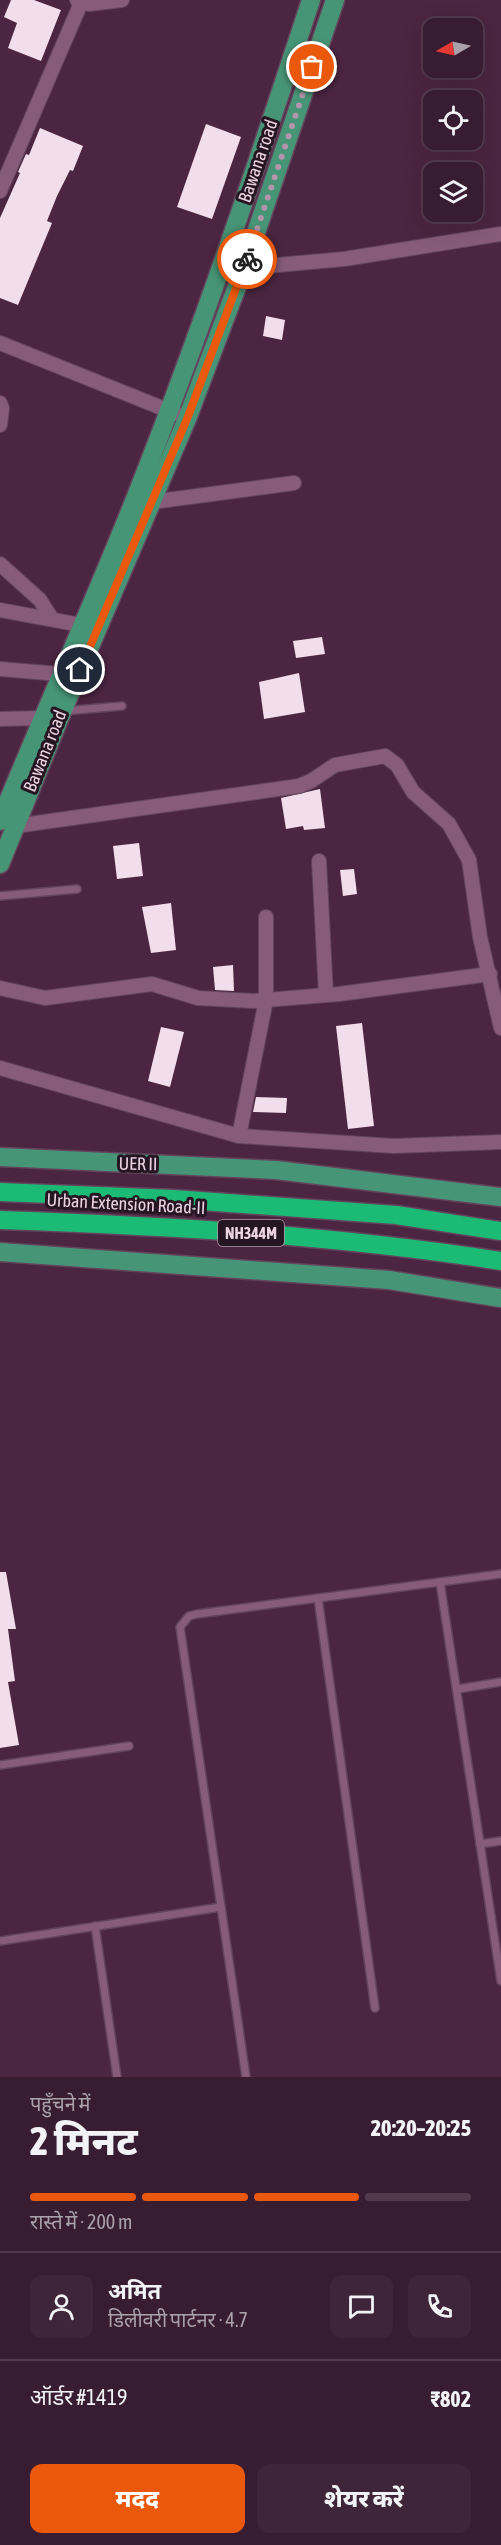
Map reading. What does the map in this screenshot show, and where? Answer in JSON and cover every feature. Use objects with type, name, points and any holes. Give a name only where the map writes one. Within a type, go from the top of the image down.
[{"type":"highway","name":"Urban Extension Road-II","points":[[0,1192],[174,1199],[396,1215],[501,1231]]},
{"type":"highway","name":"Urban Extension Road-II","points":[[0,1220],[200,1228],[398,1245],[501,1261]]},
{"type":"main road","name":"Bawana road","points":[[1,858],[7,824],[42,718],[134,501],[169,411],[252,181],[311,0]]},
{"type":"main road","name":"Bawana road","points":[[7,824],[62,712],[187,419],[244,268],[335,0]]},
{"type":"main road","name":"UER II","points":[[0,1157],[276,1170],[501,1197]]},
{"type":"main road","points":[[0,1252],[389,1280],[501,1298]]},
{"type":"street","points":[[0,191],[79,1],[122,0]]},
{"type":"street","points":[[244,268],[344,259],[501,234]]},
{"type":"street","points":[[0,343],[187,419]]},
{"type":"street","points":[[0,403],[2,408],[0,424]]},
{"type":"street","points":[[152,502],[294,483]]},
{"type":"street","points":[[0,564],[40,600],[52,619]]},
{"type":"street","points":[[0,610],[81,625]]},
{"type":"street","points":[[0,669],[60,674]]},
{"type":"street","points":[[0,719],[42,718]]},
{"type":"street","points":[[7,824],[299,786],[335,765],[385,756],[397,765],[413,792],[449,825],[465,850],[472,872],[480,937],[501,1028]]},
{"type":"street","points":[[319,861],[326,995]]},
{"type":"street","points":[[239,1136],[266,1000],[266,917]]},
{"type":"street","points":[[0,988],[45,998],[152,984],[198,999],[266,1000],[326,995],[490,974]]},
{"type":"street","points":[[0,1068],[239,1136],[394,1146],[501,1142]]},
{"type":"lane","points":[[62,712],[122,706]]},
{"type":"lane","points":[[0,896],[77,889]]},
{"type":"lane","points":[[246,2077],[180,1627],[189,1616],[197,1614],[501,1574]]},
{"type":"lane","points":[[440,1582],[480,1844],[497,1929],[501,1981]]},
{"type":"lane","points":[[318,1598],[375,2008]]},
{"type":"lane","points":[[458,1689],[501,1682]]},
{"type":"lane","points":[[0,1765],[129,1746]]},
{"type":"lane","points":[[480,1844],[501,1841]]},
{"type":"lane","points":[[0,1941],[221,1907]]},
{"type":"lane","points":[[95,1926],[117,2077]]},
{"type":"building","points":[[11,0],[34,0],[61,10],[41,61],[8,48],[17,23],[4,17]]},
{"type":"building","points":[[206,124],[241,137],[212,219],[177,207]]},
{"type":"building","points":[[40,128],[83,146],[73,171],[70,170],[57,196],[47,221],[52,223],[18,305],[0,298],[0,218],[26,154],[29,155]]},
{"type":"building","points":[[266,316],[285,320],[282,340],[263,336]]},
{"type":"building","points":[[322,637],[325,654],[296,658],[293,641]]},
{"type":"building","points":[[299,673],[305,712],[264,719],[259,682]]},
{"type":"building","points":[[320,789],[325,828],[304,830],[303,826],[286,829],[281,798]]},
{"type":"building","points":[[139,843],[143,876],[117,879],[113,846]]},
{"type":"building","points":[[354,869],[357,894],[343,896],[340,870]]},
{"type":"building","points":[[171,903],[176,950],[151,953],[142,907]]},
{"type":"building","points":[[233,965],[234,991],[215,990],[213,967]]},
{"type":"building","points":[[362,1023],[374,1126],[348,1129],[336,1026]]},
{"type":"building","points":[[161,1027],[184,1032],[170,1087],[148,1081]]},
{"type":"building","points":[[256,1097],[287,1098],[286,1113],[253,1112]]},
{"type":"building","points":[[0,1572],[6,1572],[16,1629],[8,1629],[15,1681],[8,1682],[19,1745],[0,1748]]},
{"type":"way so far","points":[[247,259],[312,67]]},
{"type":"route","points":[[80,670],[187,419],[247,259]]}]
